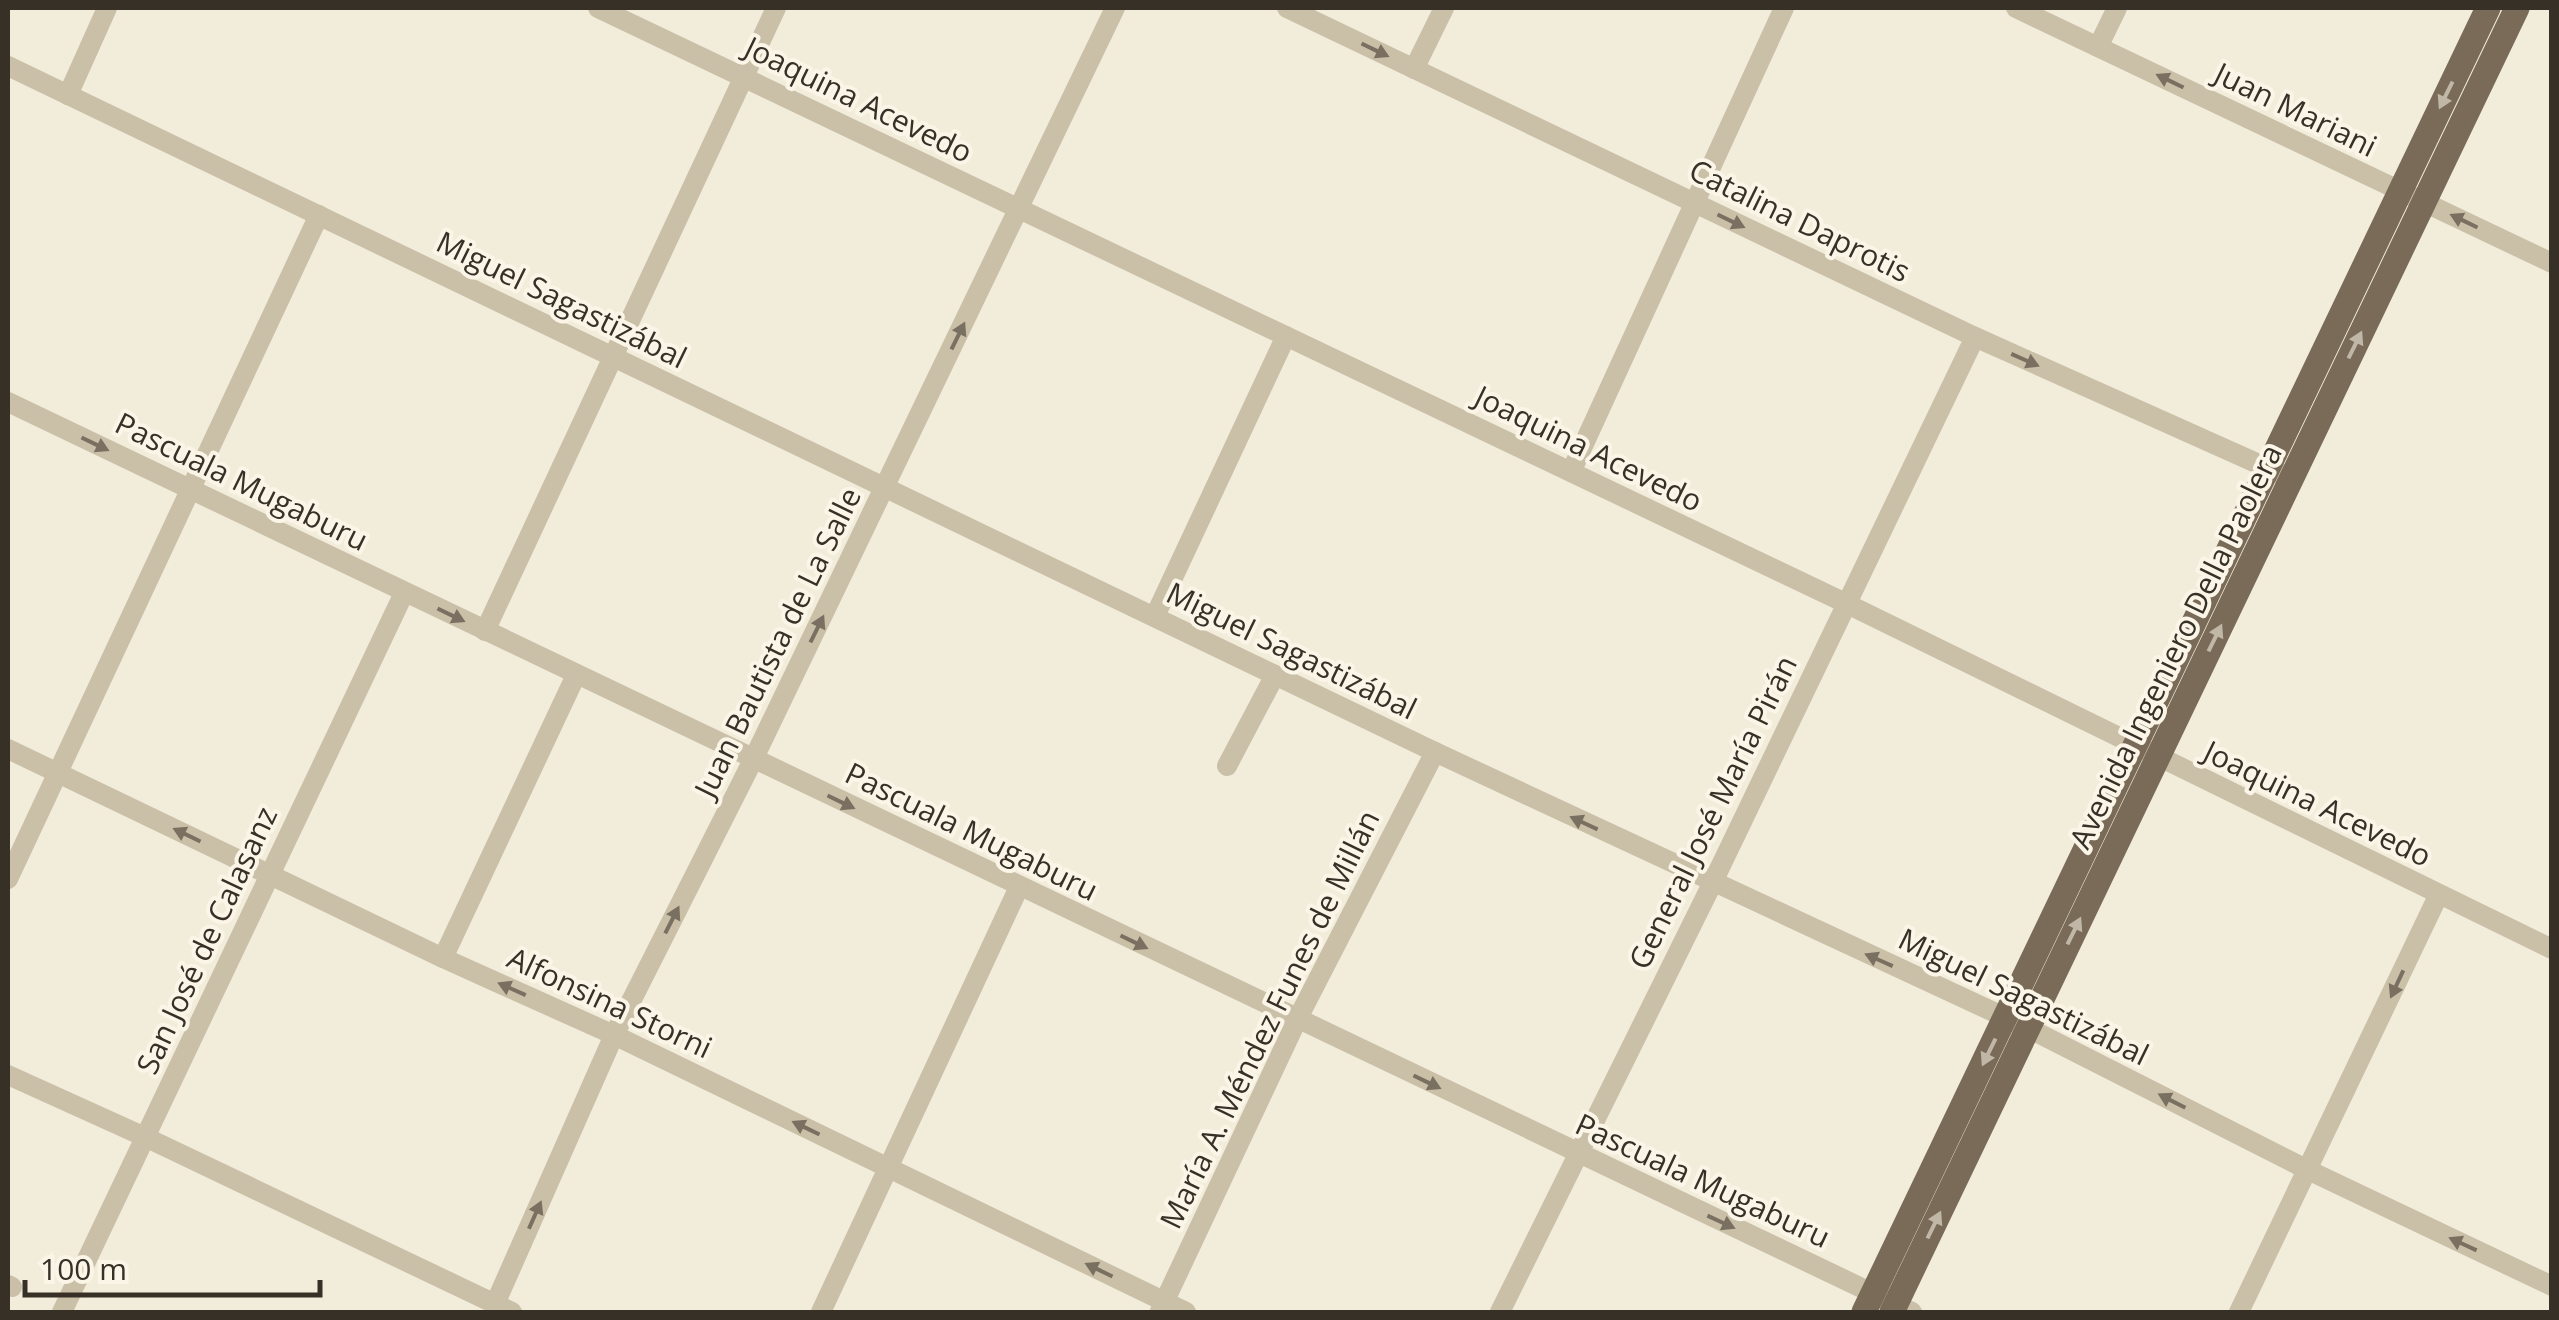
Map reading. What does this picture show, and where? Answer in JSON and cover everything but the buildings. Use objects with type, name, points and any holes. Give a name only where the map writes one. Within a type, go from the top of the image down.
[{"type":"main road","name":"Avenida Ingeniero Della Paolera","points":[[2412,197],[2488,8]]},
{"type":"main road","name":"Avenida Ingeniero Della Paolera","points":[[1887,1307],[2017,1022],[2412,197],[2516,8]]},
{"type":"street","points":[[68,95],[107,8]]},
{"type":"street","name":"Joaquina Acevedo","points":[[598,8],[1846,604],[2552,949]]},
{"type":"street","points":[[485,631],[776,8]]},
{"type":"street","name":"Juan Bautista de La Salle","points":[[504,1308],[614,1035],[886,488],[1115,8]]},
{"type":"street","name":"Catalina Daprotis","points":[[1287,8],[1974,337],[2279,474]]},
{"type":"street","points":[[1414,69],[1444,8]]},
{"type":"street","points":[[1571,472],[1784,8]]},
{"type":"street","name":"Juan Mariani","points":[[2016,8],[2552,263]]},
{"type":"street","points":[[2098,47],[2118,8]]},
{"type":"street","name":"Miguel Sagastizábal","points":[[8,66],[1712,884],[2017,1022],[2308,1170],[2552,1286]]},
{"type":"street","points":[[8,880],[318,215]]},
{"type":"street","points":[[1155,616],[1286,336]]},
{"type":"street","name":"General José María Pirán","points":[[1500,1312],[1712,884],[1974,337]]},
{"type":"street","name":"Pascuala Mugaburu","points":[[8,402],[1887,1307]]},
{"type":"street","name":"San José de Calasanz","points":[[62,1312],[404,592]]},
{"type":"street","points":[[444,958],[576,675]]},
{"type":"street","points":[[1227,766],[1275,675]]},
{"type":"street","name":"Alfonsina Storni","points":[[8,748],[890,1168],[1162,1307],[1186,1312]]},
{"type":"street","name":"María A. Méndez Funes de Millán","points":[[1162,1307],[1297,1020],[1435,752]]},
{"type":"street","points":[[821,1312],[1019,887]]},
{"type":"street","points":[[2239,1312],[2438,896]]},
{"type":"street","points":[[8,1075],[504,1308]]}]
